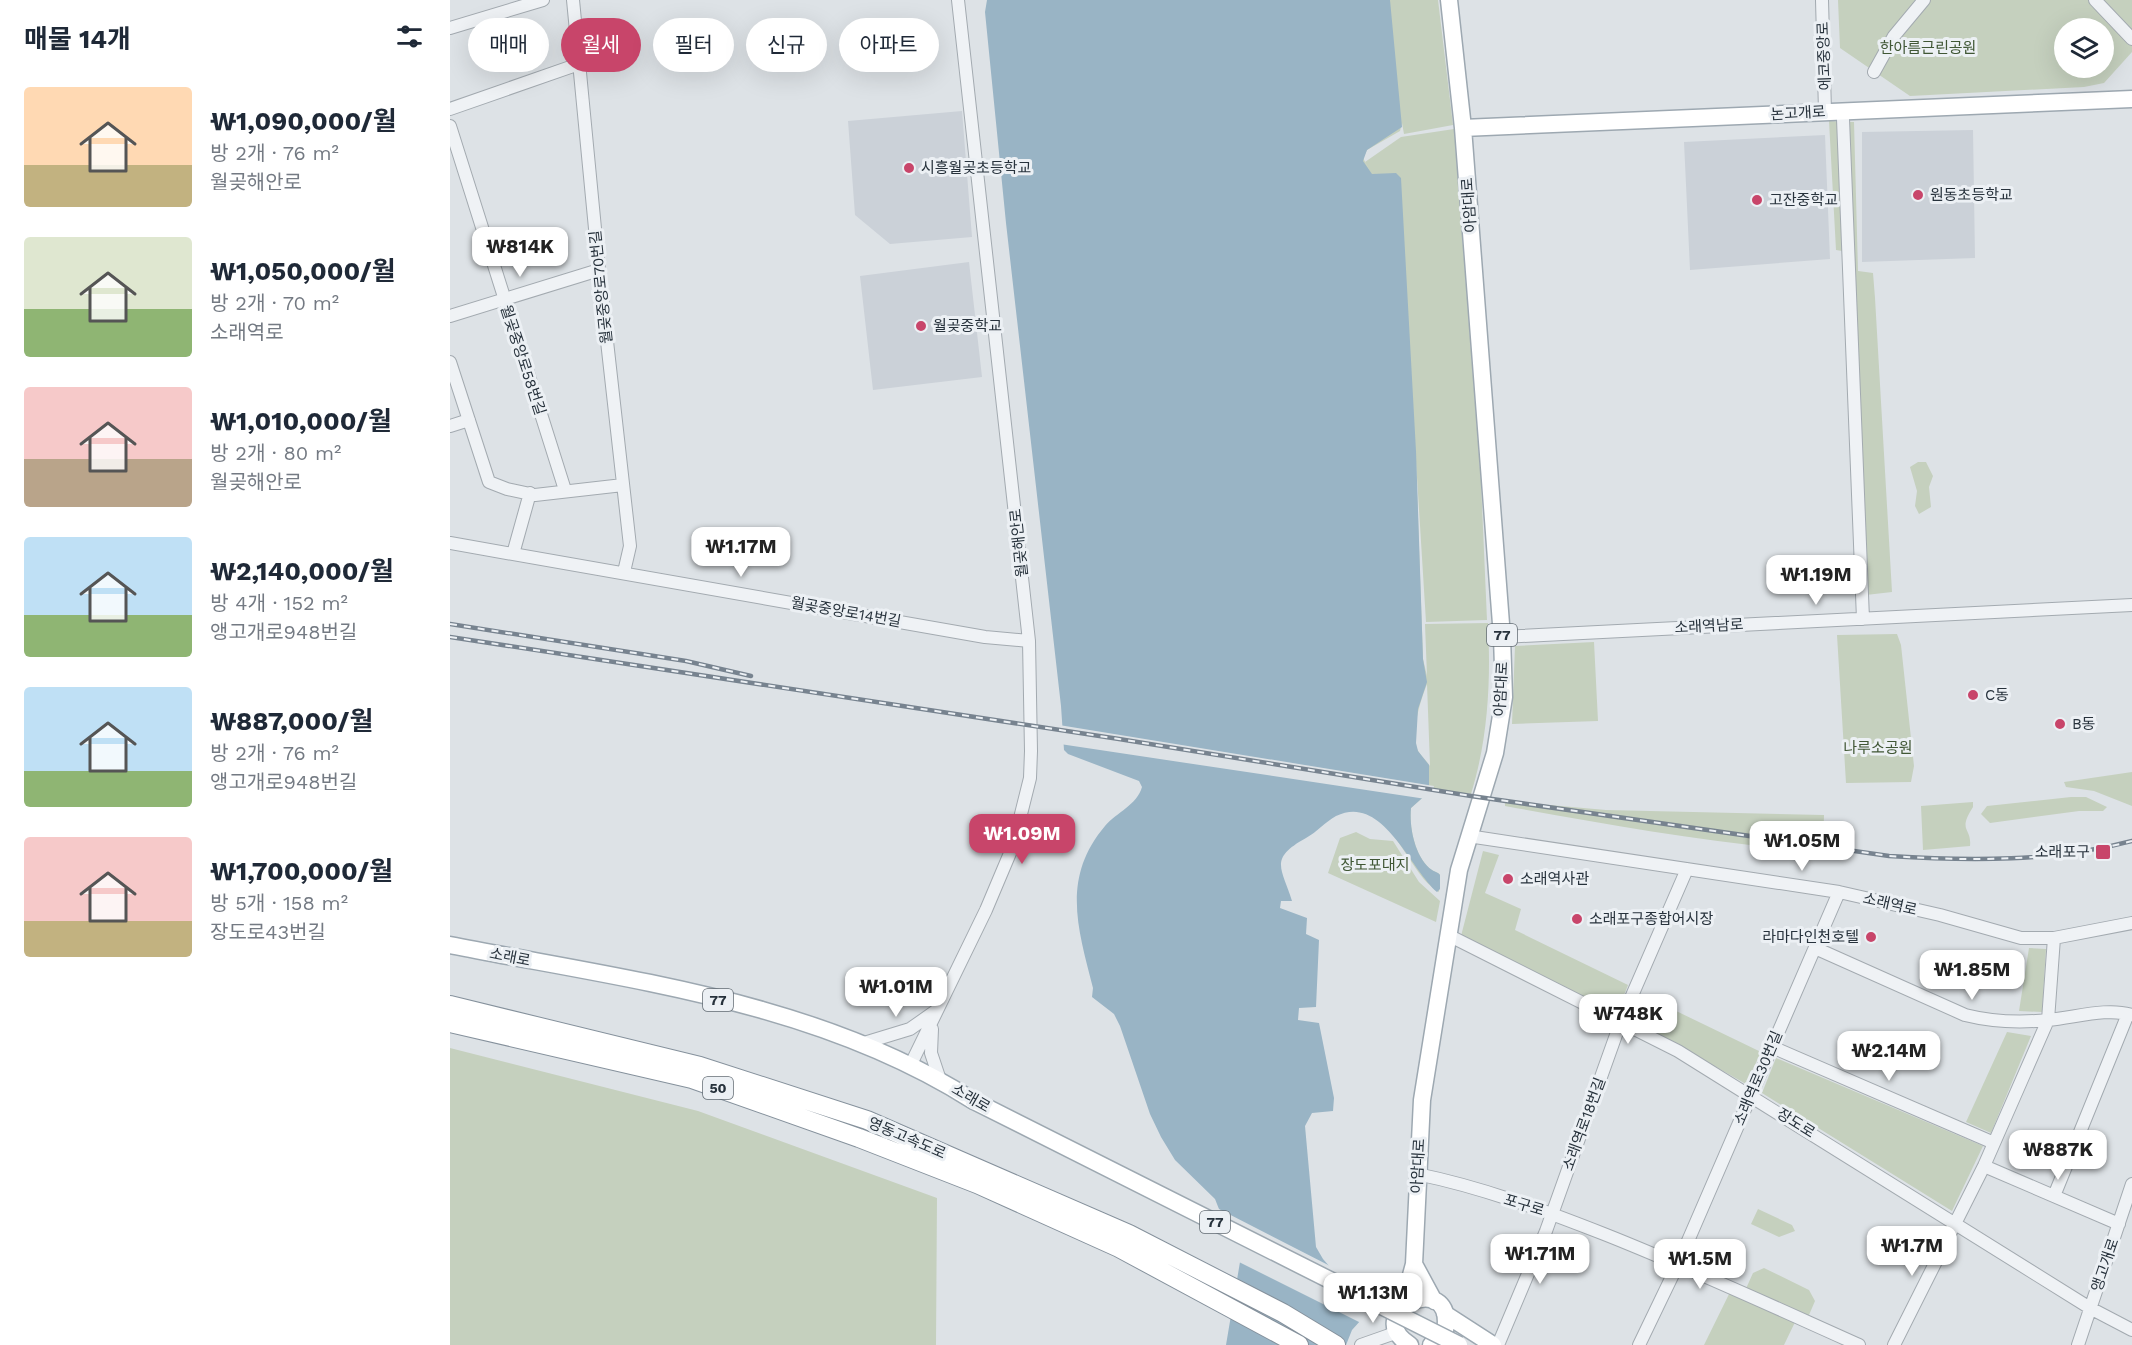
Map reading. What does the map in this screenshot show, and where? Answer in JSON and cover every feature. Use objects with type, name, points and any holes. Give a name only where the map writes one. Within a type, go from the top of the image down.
[{"type":"highway","name":"영동고속도로","points":[[450,1005],[700,1066],[867,1120],[1129,1234],[1283,1313],[1336,1345]]},
{"type":"highway","name":"영동고속도로","points":[[450,1023],[692,1079],[859,1138],[977,1184],[1119,1248],[1299,1345]]},
{"type":"main road","name":"아암대로","points":[[1403,1305],[1414,1264],[1422,1100],[1448,935],[1459,870],[1495,753],[1504,697],[1502,637],[1463,128],[1449,0]]},
{"type":"main road","name":"논고개로","points":[[1463,128],[2132,99]]},
{"type":"main road","name":"소래로","points":[[450,945],[687,992],[798,1019],[864,1043],[911,1064],[972,1100],[1459,1345]]},
{"type":"main road","points":[[1414,1264],[1439,1308],[1445,1331],[1431,1345]]},
{"type":"main road","points":[[1403,1305],[1418,1298],[1439,1308],[1495,1345]]},
{"type":"main road","name":"77","points":[[1398,1332],[1396,1319],[1403,1305]]},
{"type":"main road","points":[[1398,1332],[1410,1345]]},
{"type":"street","points":[[450,28],[543,0]]},
{"type":"street","name":"월곶중앙로70번길","points":[[573,0],[575,18]]},
{"type":"street","name":"월곶해안로","points":[[911,1064],[986,910],[1013,846],[1030,778],[1029,641],[958,0]]},
{"type":"street","name":"에코중앙로","points":[[1822,0],[1825,111]]},
{"type":"street","points":[[1874,72],[1894,36],[1924,0]]},
{"type":"street","points":[[2096,0],[2132,39]]},
{"type":"street","points":[[450,109],[561,70]]},
{"type":"street","name":"월곶중앙로70번길","points":[[580,72],[630,546],[624,572]]},
{"type":"street","points":[[1843,119],[1863,618]]},
{"type":"street","name":"월곶중앙로58번길","points":[[450,126],[565,490]]},
{"type":"street","points":[[450,316],[599,270]]},
{"type":"street","points":[[450,362],[489,482],[530,494],[623,485]]},
{"type":"street","points":[[450,426],[469,420]]},
{"type":"street","points":[[513,554],[530,494]]},
{"type":"street","name":"월곶중앙로14번길","points":[[450,543],[985,637],[1029,641]]},
{"type":"street","name":"소래역남로","points":[[1502,637],[2132,605]]},
{"type":"street","name":"소래역로","points":[[1468,836],[1839,892],[1940,915],[2021,938],[2054,939],[2132,923]]},
{"type":"street","name":"소래역로18번길","points":[[1495,1345],[1551,1213],[1621,1021],[1687,869]]},
{"type":"street","name":"소래역로30번길","points":[[1639,1345],[1678,1264],[1839,892]]},
{"type":"street","name":"장도로","points":[[1448,935],[1621,1021],[1751,1095],[2090,1308],[2132,1330]]},
{"type":"street","points":[[1894,1345],[1957,1223],[2048,1020],[2054,939]]},
{"type":"street","points":[[1815,948],[1965,1015],[2013,1023],[2094,1015],[2130,1015],[2054,1196]]},
{"type":"street","points":[[864,1043],[910,1029],[936,1013]]},
{"type":"street","points":[[936,1013],[930,1044],[940,1080]]},
{"type":"street","points":[[1772,1047],[1994,1143]]},
{"type":"street","points":[[1984,1166],[2119,1224]]},
{"type":"street","name":"포구로","points":[[1417,1174],[1442,1179],[1551,1213],[1678,1264],[1859,1345]]},
{"type":"street","name":"앵고개로","points":[[2078,1345],[2132,1184]]},
{"type":"street","points":[[1361,1345],[1398,1332]]},
{"type":"shaded area","name":"시흥월곶초등학교","points":[[962,111],[972,237],[890,244],[855,215],[848,121]]},
{"type":"shaded area","name":"원동초등학교","points":[[1973,130],[1975,258],[1862,262],[1862,132]]},
{"type":"shaded area","name":"고잔중학교","points":[[1825,135],[1830,259],[1690,270],[1684,142]]},
{"type":"shaded area","name":"월곶중학교","points":[[969,262],[982,377],[873,390],[860,276]]},
{"type":"green space","points":[[1310,0],[1438,0],[1453,125],[1404,134],[1402,123],[1400,131],[1367,150],[1363,158],[1365,162],[1401,137],[1454,129],[1481,482],[1487,620],[1426,622],[1416,461],[1423,659],[1427,676],[1425,624],[1488,623],[1489,666],[1485,731],[1471,794],[1431,790],[1411,808],[1414,842],[1426,865],[1440,875],[1439,892],[1428,884],[1392,833],[1382,823],[1370,815],[1357,812]],"holes":[[[1427,684],[1430,766],[1418,751],[1415,736],[1417,718]]]},
{"type":"green space","name":"한아름근린공원","points":[[1838,0],[2132,0],[2132,52],[2114,72],[2114,18],[2054,18],[2054,78],[2109,78],[2104,83],[2084,87],[1910,96],[1840,48]]},
{"type":"green space","points":[[1829,121],[1854,122],[1858,271],[1873,273],[1875,298],[1892,592],[1857,596],[1843,263],[1842,251],[1836,250]]},
{"type":"green space","points":[[1918,462],[1926,462],[1933,476],[1929,487],[1931,507],[1919,514],[1915,506],[1917,491],[1910,467]]},
{"type":"green space","name":"나루소공원","points":[[1897,634],[1901,645],[1914,766],[1911,782],[1846,783],[1837,635]]},
{"type":"green space","points":[[1594,642],[1598,721],[1512,724],[1515,646]]},
{"type":"green space","points":[[2132,772],[2132,806],[2094,791],[2066,787],[2064,782]]},
{"type":"green space","points":[[2086,797],[2107,807],[2103,811],[2079,811],[1990,823],[1981,814],[1987,806]]},
{"type":"green space","points":[[1505,801],[1606,810],[1824,815],[1823,852],[1703,839],[1624,827],[1505,806]]},
{"type":"green space","points":[[1973,802],[1966,821],[1970,846],[1923,850],[1921,806]]},
{"type":"green space","name":"장도포대지","points":[[1356,832],[1370,839],[1393,841],[1419,882],[1440,901],[1436,922],[1328,873],[1340,838]]},
{"type":"green space","points":[[1483,851],[1499,855],[1485,893],[1521,909],[1515,930],[1628,985],[1617,1013],[1461,936]]},
{"type":"green space","points":[[2029,948],[2046,949],[2042,1012],[2019,1011]]},
{"type":"green space","points":[[1641,994],[1761,1052],[1746,1084],[1630,1018]]},
{"type":"green space","points":[[2007,1032],[2031,1036],[1991,1133],[1966,1122]]},
{"type":"green space","points":[[450,1048],[698,1111],[937,1198],[936,1345],[450,1345]]},
{"type":"green space","points":[[1776,1058],[1983,1146],[1952,1211],[1762,1093]]},
{"type":"green space","points":[[1758,1209],[1792,1225],[1795,1231],[1779,1237],[1751,1224]]},
{"type":"green space","points":[[1764,1268],[1809,1290],[1815,1301],[1806,1322],[1797,1318],[1784,1345],[1704,1345],[1732,1288],[1744,1293],[1753,1273]]},
{"type":"water","points":[[987,0],[1390,0],[1402,127],[1367,150],[1363,161],[1372,174],[1396,173],[1401,178],[1416,451],[1423,659],[1427,682],[1418,709],[1416,743],[1418,751],[1429,765],[1429,792],[1411,808],[1411,824],[1414,842],[1421,858],[1426,865],[1440,875],[1440,889],[1437,892],[1427,881],[1381,823],[1367,815],[1352,812],[1336,816],[1294,845],[1282,858],[1281,865],[1292,901],[1281,901],[1280,908],[1307,918],[1306,934],[1319,940],[1316,1007],[1299,1008],[1298,1020],[1319,1023],[1334,1098],[1333,1111],[1312,1113],[1305,1126],[1316,1247],[1323,1259],[1362,1304],[1361,1320],[1352,1330],[1346,1345],[1226,1345],[1240,1262],[1215,1199],[1175,1160],[1161,1137],[1150,1114],[1114,1014],[1092,997],[1093,988],[1082,945],[1077,904],[1082,865],[1091,845],[1105,826],[1136,799],[1142,787],[1139,781],[1068,754],[1064,750],[1061,706],[1006,223],[985,12]]},
{"type":"pier","points":[[1059,725],[1434,786],[1426,799],[1060,744]]},
{"type":"pier","points":[[1217,1208],[1334,1268],[1365,1303],[1367,1315],[1363,1324],[1237,1261]]},
{"type":"railway","points":[[450,624],[686,661],[751,676]]},
{"type":"railway","points":[[450,637],[1119,739],[1471,796],[1889,856],[1950,859],[2011,858],[2072,853],[2132,841]]},
{"type":"place","name":"시흥월곶초등학교","points":[[909,168]]},
{"type":"place","name":"원동초등학교","points":[[1918,195]]},
{"type":"place","name":"고잔중학교","points":[[1757,200]]},
{"type":"place","name":"월곶중학교","points":[[921,326]]},
{"type":"place","name":"C동","points":[[1973,695]]},
{"type":"place","name":"B동","points":[[2060,724]]},
{"type":"place","name":"소래포구","points":[[2103,852]]},
{"type":"place","name":"소래역사관","points":[[1508,879]]},
{"type":"place","name":"소래포구종합어시장","points":[[1577,919]]},
{"type":"place","name":"라마다인천호텔","points":[[1871,937]]}]
